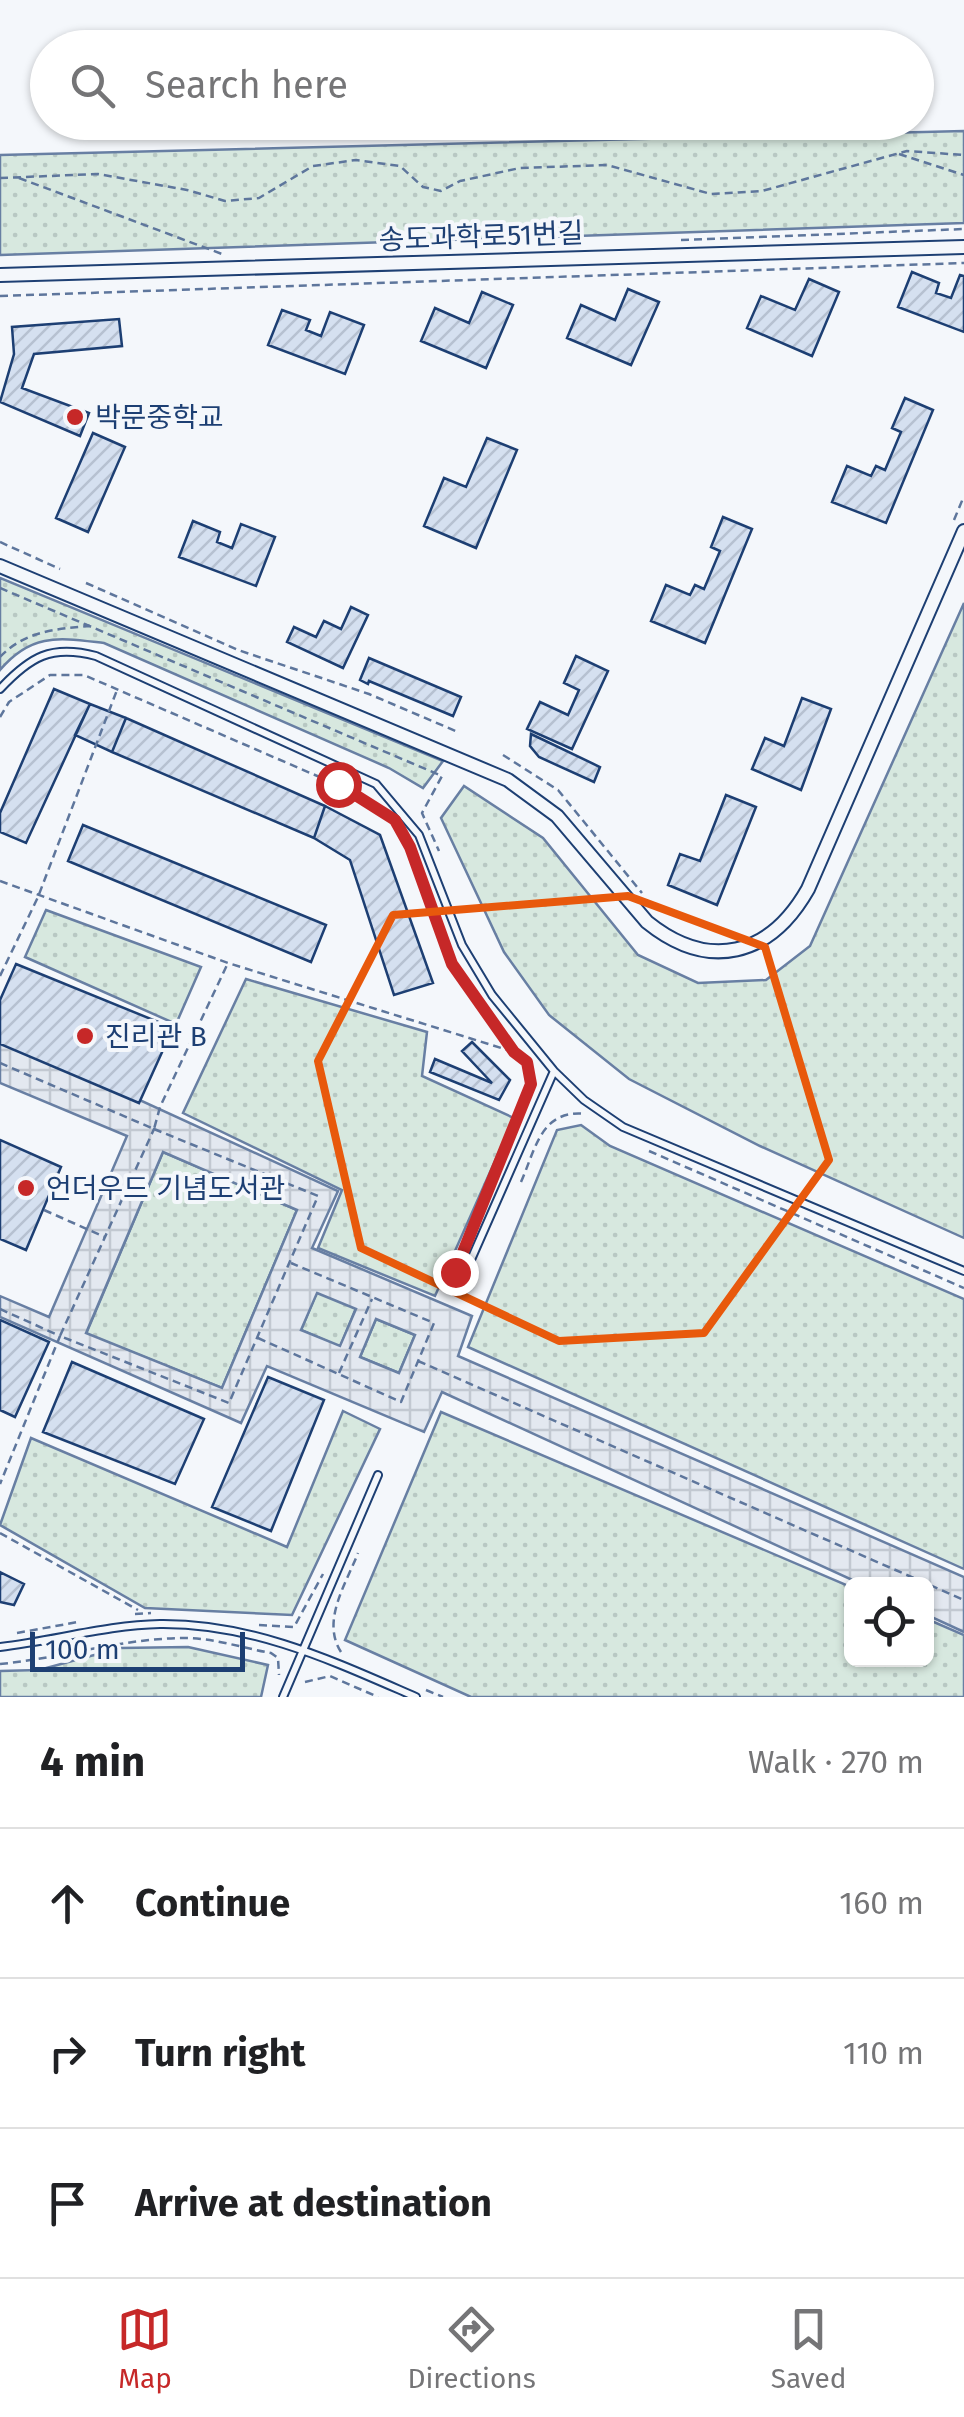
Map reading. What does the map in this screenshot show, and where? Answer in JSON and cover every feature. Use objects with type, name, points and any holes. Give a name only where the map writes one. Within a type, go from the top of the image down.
[{"type":"street","name":"송도과학로51번길","points":[[0,276],[964,247]]},
{"type":"street","points":[[0,566],[508,780],[557,816],[664,936],[706,951],[727,950],[768,938],[784,925],[808,889],[964,531]]},
{"type":"lane","points":[[0,689],[31,660],[71,649],[96,656],[376,784],[420,835],[462,946],[492,996],[554,1071],[584,1100],[624,1127],[964,1271]]},
{"type":"lane","points":[[466,1271],[554,1071]]},
{"type":"lane","points":[[283,1697],[378,1476]]},
{"type":"lane","points":[[0,1646],[157,1624],[243,1631],[302,1648],[416,1697]]},
{"type":"path","points":[[0,178],[98,174],[225,201],[259,198],[313,166],[356,160],[400,166],[423,187],[441,191],[460,181],[520,168],[608,165],[711,194],[762,192],[907,151],[964,155]]},
{"type":"path","points":[[898,154],[964,175]]},
{"type":"path","points":[[18,177],[222,254]]},
{"type":"path","points":[[0,296],[964,263]]},
{"type":"path","points":[[0,542],[60,568]]},
{"type":"path","points":[[86,583],[238,650],[369,694],[458,732]]},
{"type":"path","points":[[0,588],[442,776],[422,813],[439,851]]},
{"type":"path","points":[[0,657],[15,641],[49,629],[90,626]]},
{"type":"path","points":[[0,716],[9,702],[50,674],[84,676],[338,784],[395,820]]},
{"type":"path","points":[[0,976],[38,897],[118,689]]},
{"type":"path","points":[[502,755],[558,790],[644,896]]},
{"type":"path","points":[[403,834],[452,964],[514,1052],[527,1062],[531,1084],[476,1221]]},
{"type":"path","points":[[0,882],[228,963],[514,1052]]},
{"type":"path","points":[[0,1484],[60,1336],[154,1129],[160,1107],[228,963]]},
{"type":"path","points":[[0,1063],[318,1196],[229,1402],[0,1309]]},
{"type":"path","points":[[521,1182],[547,1125],[560,1115],[589,1114]]},
{"type":"path","points":[[637,1144],[670,1162],[964,1288]]},
{"type":"path","points":[[44,1210],[105,1236]]},
{"type":"path","points":[[258,1338],[401,1402],[434,1323],[290,1262]]},
{"type":"path","points":[[339,1373],[372,1297]]},
{"type":"path","points":[[418,1361],[964,1600]]},
{"type":"path","points":[[0,1533],[142,1612],[157,1614]]},
{"type":"path","points":[[341,1653],[332,1640],[330,1625],[358,1552]]},
{"type":"path","points":[[260,1625],[294,1628],[322,1576]]},
{"type":"path","points":[[0,1664],[35,1661],[119,1642],[189,1638],[270,1653],[278,1658],[279,1675]]},
{"type":"path","points":[[305,1682],[330,1676],[378,1697]]},
{"type":"path","points":[[426,1690],[442,1697]]},
{"type":"highlighted area","points":[[628,896],[765,947],[829,1160],[704,1333],[559,1341],[361,1248],[318,1061],[393,915]]},
{"type":"shaded area","points":[[964,131],[964,223],[0,255],[0,155],[602,140],[934,140],[934,132]]},
{"type":"shaded area","points":[[0,578],[443,761],[423,788],[389,768],[104,643],[60,639],[35,643],[0,670]]},
{"type":"shaded area","points":[[964,603],[964,1238],[760,1146],[629,1079],[549,1015],[504,952],[441,818],[464,786],[543,838],[638,955],[698,983],[766,980],[810,946]]},
{"type":"shaded area","points":[[46,910],[201,967],[176,1024],[25,957]]},
{"type":"shaded area","points":[[246,979],[427,1032],[422,1076],[514,1118],[435,1296],[318,1248],[342,1190],[183,1113]]},
{"type":"shaded area","points":[[0,1036],[338,1191],[312,1248],[472,1316],[458,1356],[964,1577],[964,1632],[934,1618],[934,1577],[846,1577],[442,1392],[424,1432],[267,1366],[241,1423],[0,1317],[0,1296],[49,1317],[127,1136],[0,1083]],"holes":[[[163,1152],[297,1210],[222,1388],[86,1333]],[[317,1293],[356,1309],[340,1346],[301,1330]],[[376,1319],[415,1335],[399,1373],[360,1357]]]},
{"type":"shaded area","points":[[581,1125],[610,1146],[964,1299],[964,1569],[468,1347],[557,1130]]},
{"type":"shaded area","points":[[163,1152],[297,1210],[222,1388],[86,1334]]},
{"type":"shaded area","points":[[317,1292],[356,1308],[340,1347],[301,1330]]},
{"type":"shaded area","points":[[376,1319],[415,1335],[399,1373],[360,1357]]},
{"type":"shaded area","points":[[343,1411],[380,1429],[292,1615],[145,1608],[0,1525],[31,1438],[287,1547]]},
{"type":"shaded area","points":[[441,1412],[844,1584],[844,1667],[934,1667],[934,1622],[964,1635],[964,1697],[471,1697],[345,1640]]},
{"type":"shaded area","points":[[188,1647],[268,1665],[261,1697],[0,1697],[0,1671],[39,1670],[120,1648]]},
{"type":"building","points":[[912,272],[939,283],[936,293],[951,298],[960,275],[964,276],[964,332],[898,307]]},
{"type":"building","points":[[809,279],[839,292],[812,356],[747,328],[761,296],[795,310]]},
{"type":"building","points":[[628,289],[659,302],[631,365],[567,338],[581,305],[615,320]]},
{"type":"building","points":[[482,292],[513,305],[486,368],[421,341],[435,308],[469,323]]},
{"type":"building","points":[[282,310],[310,320],[306,330],[321,336],[330,312],[364,325],[345,374],[268,345]]},
{"type":"building","points":[[119,319],[122,346],[34,354],[22,388],[89,413],[80,436],[0,402],[14,354],[12,327]]},
{"type":"building","points":[[905,398],[933,410],[886,523],[832,502],[847,466],[871,476],[876,466],[885,470],[901,432],[892,428]]},
{"type":"building","points":[[93,433],[125,447],[88,532],[56,518]]},
{"type":"building","points":[[487,438],[517,450],[476,548],[424,526],[444,478],[466,487]]},
{"type":"building","points":[[723,517],[752,529],[705,643],[651,621],[666,585],[690,595],[695,585],[704,589],[720,551],[711,547]]},
{"type":"building","points":[[193,521],[220,532],[217,542],[232,548],[241,524],[275,537],[256,586],[179,557]]},
{"type":"building","points":[[351,607],[368,615],[343,668],[287,642],[294,627],[316,637],[324,621],[341,629]]},
{"type":"building","points":[[576,656],[608,671],[572,749],[527,729],[540,702],[568,715],[579,690],[564,683]]},
{"type":"building","points":[[369,658],[461,697],[453,716],[360,680]]},
{"type":"building","points":[[54,689],[90,704],[26,843],[0,832],[0,813]]},
{"type":"building","points":[[802,698],[831,709],[801,790],[752,769],[765,738],[784,746]]},
{"type":"building","points":[[90,704],[126,718],[112,752],[75,735]]},
{"type":"building","points":[[126,718],[325,806],[314,838],[112,752]]},
{"type":"building","points":[[531,734],[600,767],[594,782],[539,757],[530,746]]},
{"type":"building","points":[[726,795],[756,807],[717,905],[668,885],[680,854],[700,861]]},
{"type":"building","points":[[325,806],[380,835],[433,983],[394,995],[350,860],[314,838]]},
{"type":"building","points":[[83,825],[326,925],[311,962],[68,861]]},
{"type":"building","name":"진리관 B","points":[[16,964],[173,1028],[139,1103],[0,1044],[0,1000]]},
{"type":"building","points":[[472,1042],[510,1080],[499,1100],[430,1072],[435,1059],[492,1083],[462,1051]]},
{"type":"building","name":"언더우드 기념도서관","points":[[0,1140],[61,1167],[26,1250],[0,1239]]},
{"type":"building","points":[[0,1320],[49,1342],[15,1417],[0,1410]]},
{"type":"building","points":[[72,1362],[204,1419],[175,1484],[43,1432]]},
{"type":"building","points":[[268,1377],[324,1400],[271,1531],[212,1507]]},
{"type":"building","points":[[0,1572],[24,1584],[14,1605],[0,1602]]},
{"type":"place","name":"박문중학교","points":[[75,417]]},
{"type":"place","name":"진리관 B","points":[[85,1036]]},
{"type":"place","name":"언더우드 기념도서관","points":[[26,1188]]},
{"type":"route","points":[[338,784],[395,820],[410,847],[452,964],[514,1052],[527,1062],[531,1084],[455,1272]]}]
